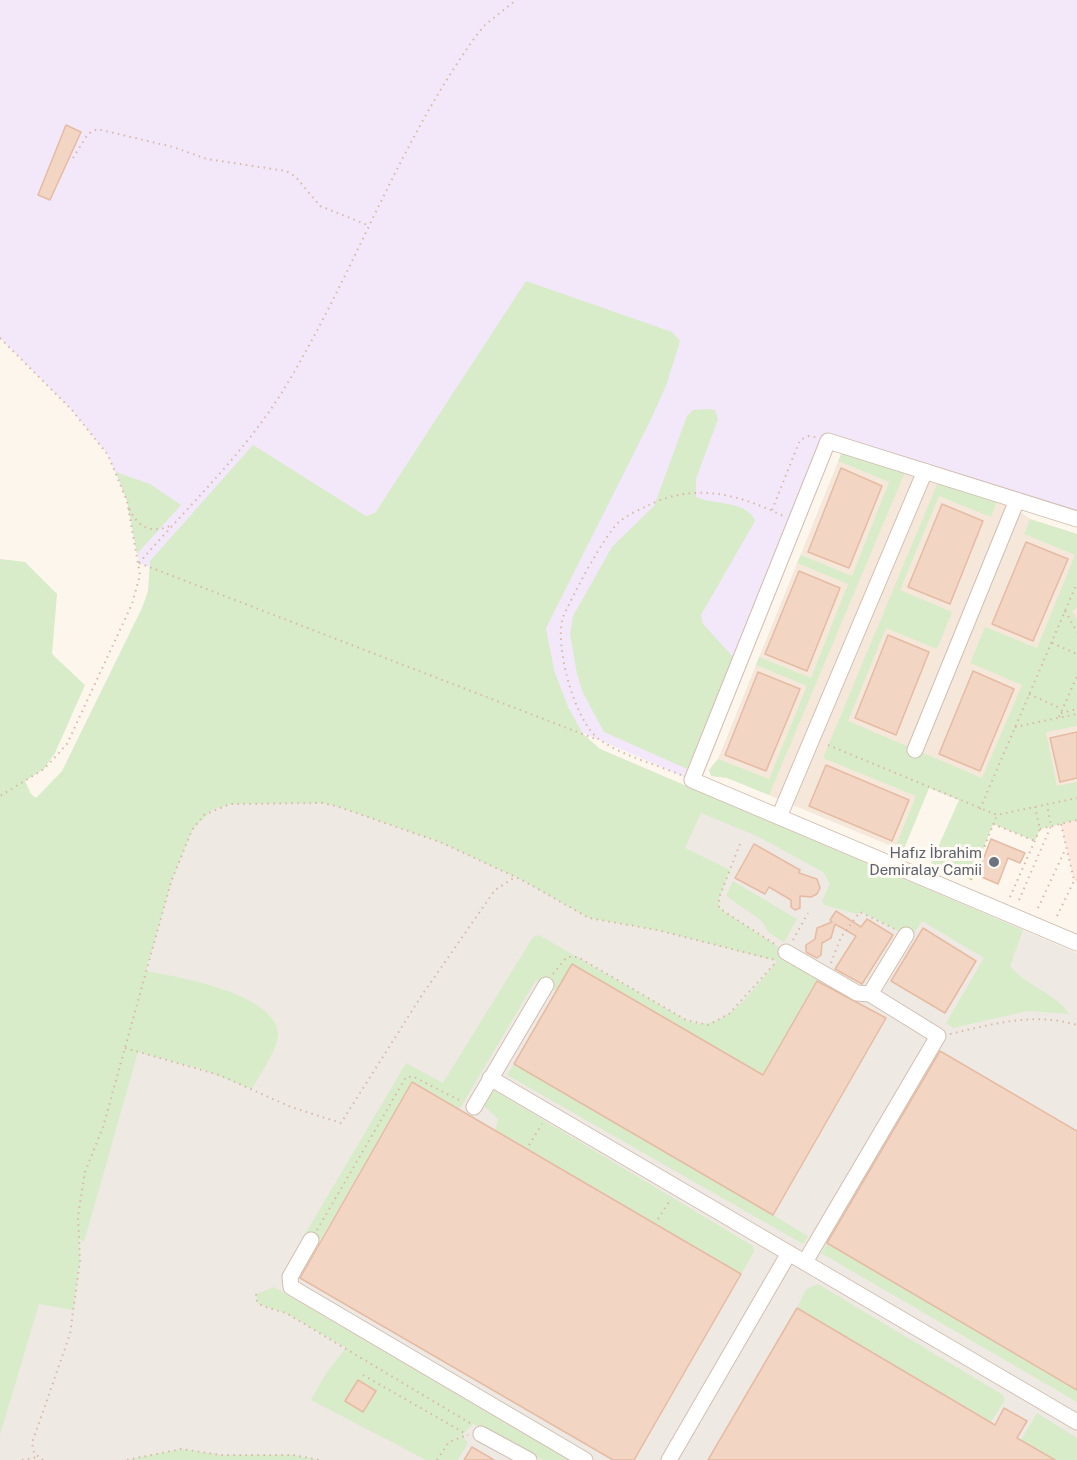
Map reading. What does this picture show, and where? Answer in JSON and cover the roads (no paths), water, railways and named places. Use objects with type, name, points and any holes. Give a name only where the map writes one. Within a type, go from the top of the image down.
[{"type":"street","points":[[1077,519],[828,441],[692,780],[1077,943]]},
{"type":"street","points":[[779,817],[926,471]]},
{"type":"street","points":[[915,750],[1017,500]]},
{"type":"street","points":[[870,994],[906,935]]},
{"type":"street","points":[[782,956],[826,975],[857,993],[870,994],[938,1036],[805,1262]]},
{"type":"street","points":[[474,1107],[546,985]]},
{"type":"street","points":[[490,1078],[1077,1422]]},
{"type":"street","points":[[311,1240],[290,1277],[291,1287],[585,1460]]},
{"type":"street","points":[[669,1460],[789,1253]]},
{"type":"street","points":[[474,1434],[529,1460]]},
{"type":"place","name":"Hafız İbrahim Demiralay Camii","points":[[994,862]]}]
